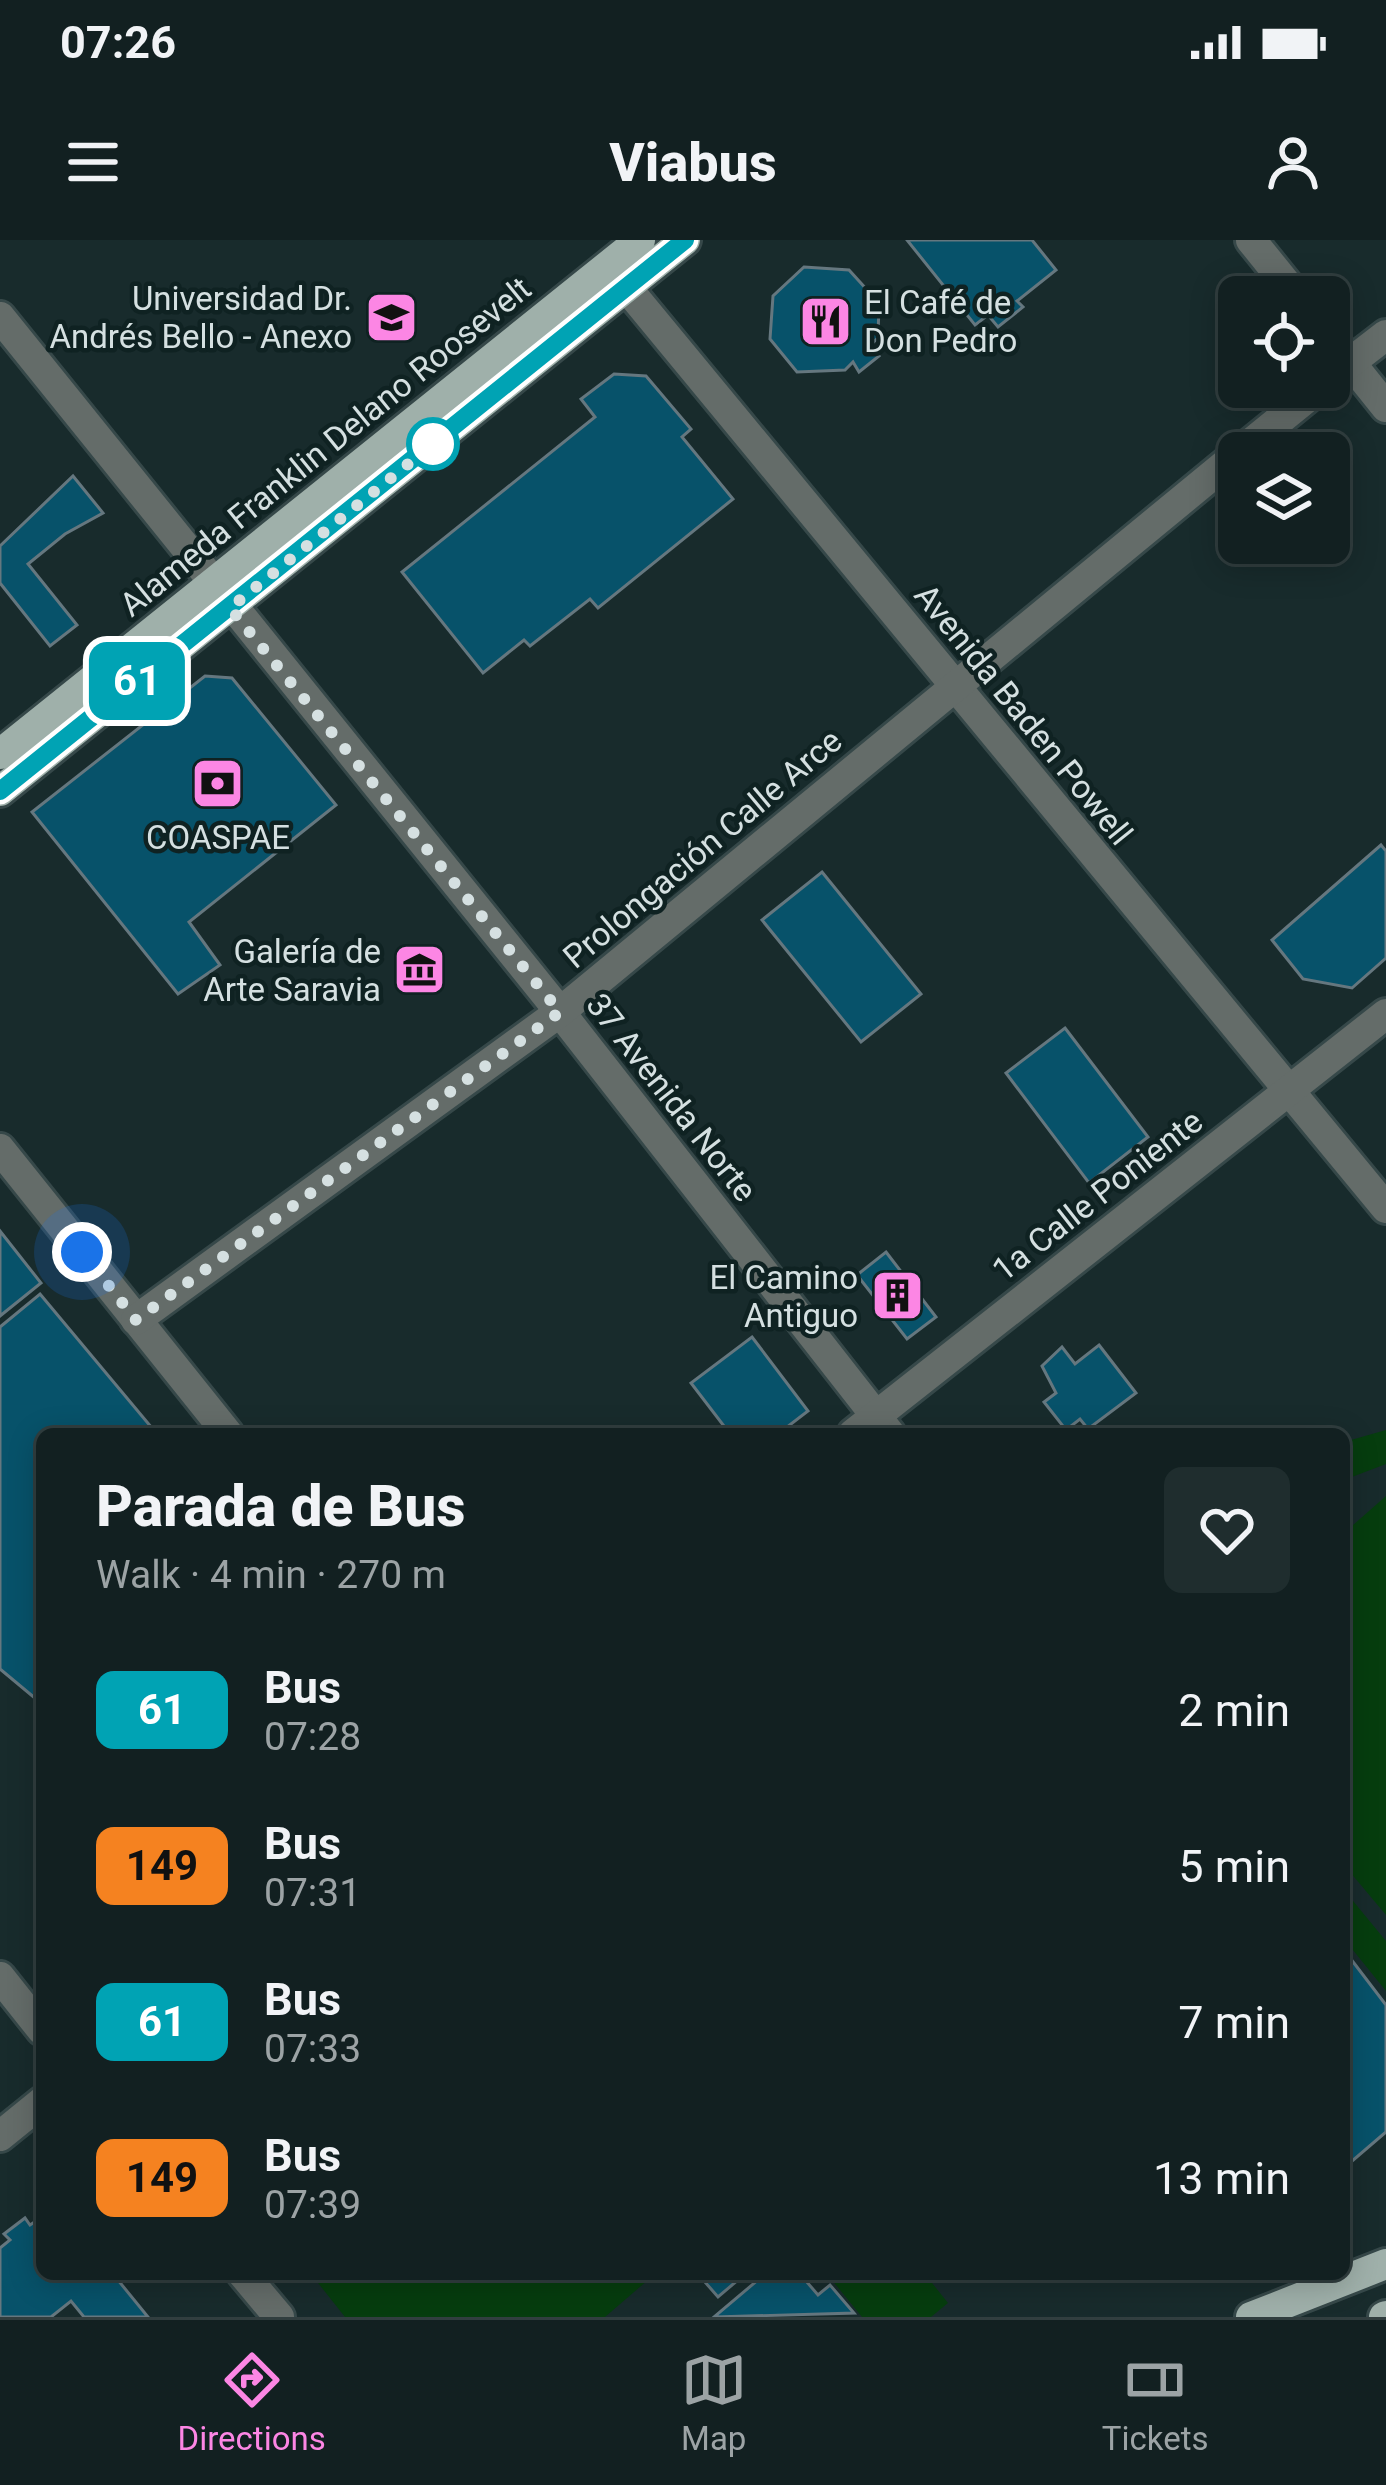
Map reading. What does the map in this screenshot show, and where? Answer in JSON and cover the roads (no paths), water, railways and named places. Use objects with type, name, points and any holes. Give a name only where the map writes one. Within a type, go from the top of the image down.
[{"type":"main road","name":"Alameda Franklin Delano Roosevelt","points":[[617,277],[640,240]]},
{"type":"main road","name":"Alameda Franklin Delano Roosevelt","points":[[0,791],[220,596],[617,277],[685,240]]},
{"type":"main road","name":"Alameda Franklin Delano Roosevelt","points":[[0,754],[220,596]]},
{"type":"main road","points":[[1350,2278],[1386,2264]]},
{"type":"main road","points":[[1251,2317],[1345,2280]]},
{"type":"street","points":[[1251,240],[1280,276]]},
{"type":"street","name":"Avenida Baden Powell","points":[[617,277],[1386,1208]]},
{"type":"street","name":"37 Avenida Norte","points":[[0,317],[220,596],[560,1012],[873,1428]]},
{"type":"street","points":[[1350,363],[1386,335]]},
{"type":"street","points":[[1350,379],[1386,407]]},
{"type":"street","name":"Prolongación Calle Arce","points":[[1265,432],[1294,408]]},
{"type":"street","name":"Prolongación Calle Arce","points":[[136,1320],[560,1012],[1218,470]]},
{"type":"street","name":"1a Calle Poniente","points":[[873,1428],[1286,1089],[1386,1014]]},
{"type":"street","points":[[0,1150],[223,1428]]},
{"type":"street","points":[[0,1977],[36,2022]]},
{"type":"street","points":[[0,2136],[36,2107]]},
{"type":"street","points":[[248,2280],[279,2317]]},
{"type":"place","name":"Universidad Dr. Andrés Bello - Anexo","points":[[391,317]]},
{"type":"place","name":"El Café de Don Pedro","points":[[825,321]]},
{"type":"place","name":"COASPAE","points":[[218,783]]},
{"type":"place","name":"Galería de Arte Saravia","points":[[420,970]]},
{"type":"place","name":"El Camino Antiguo","points":[[897,1296]]}]
